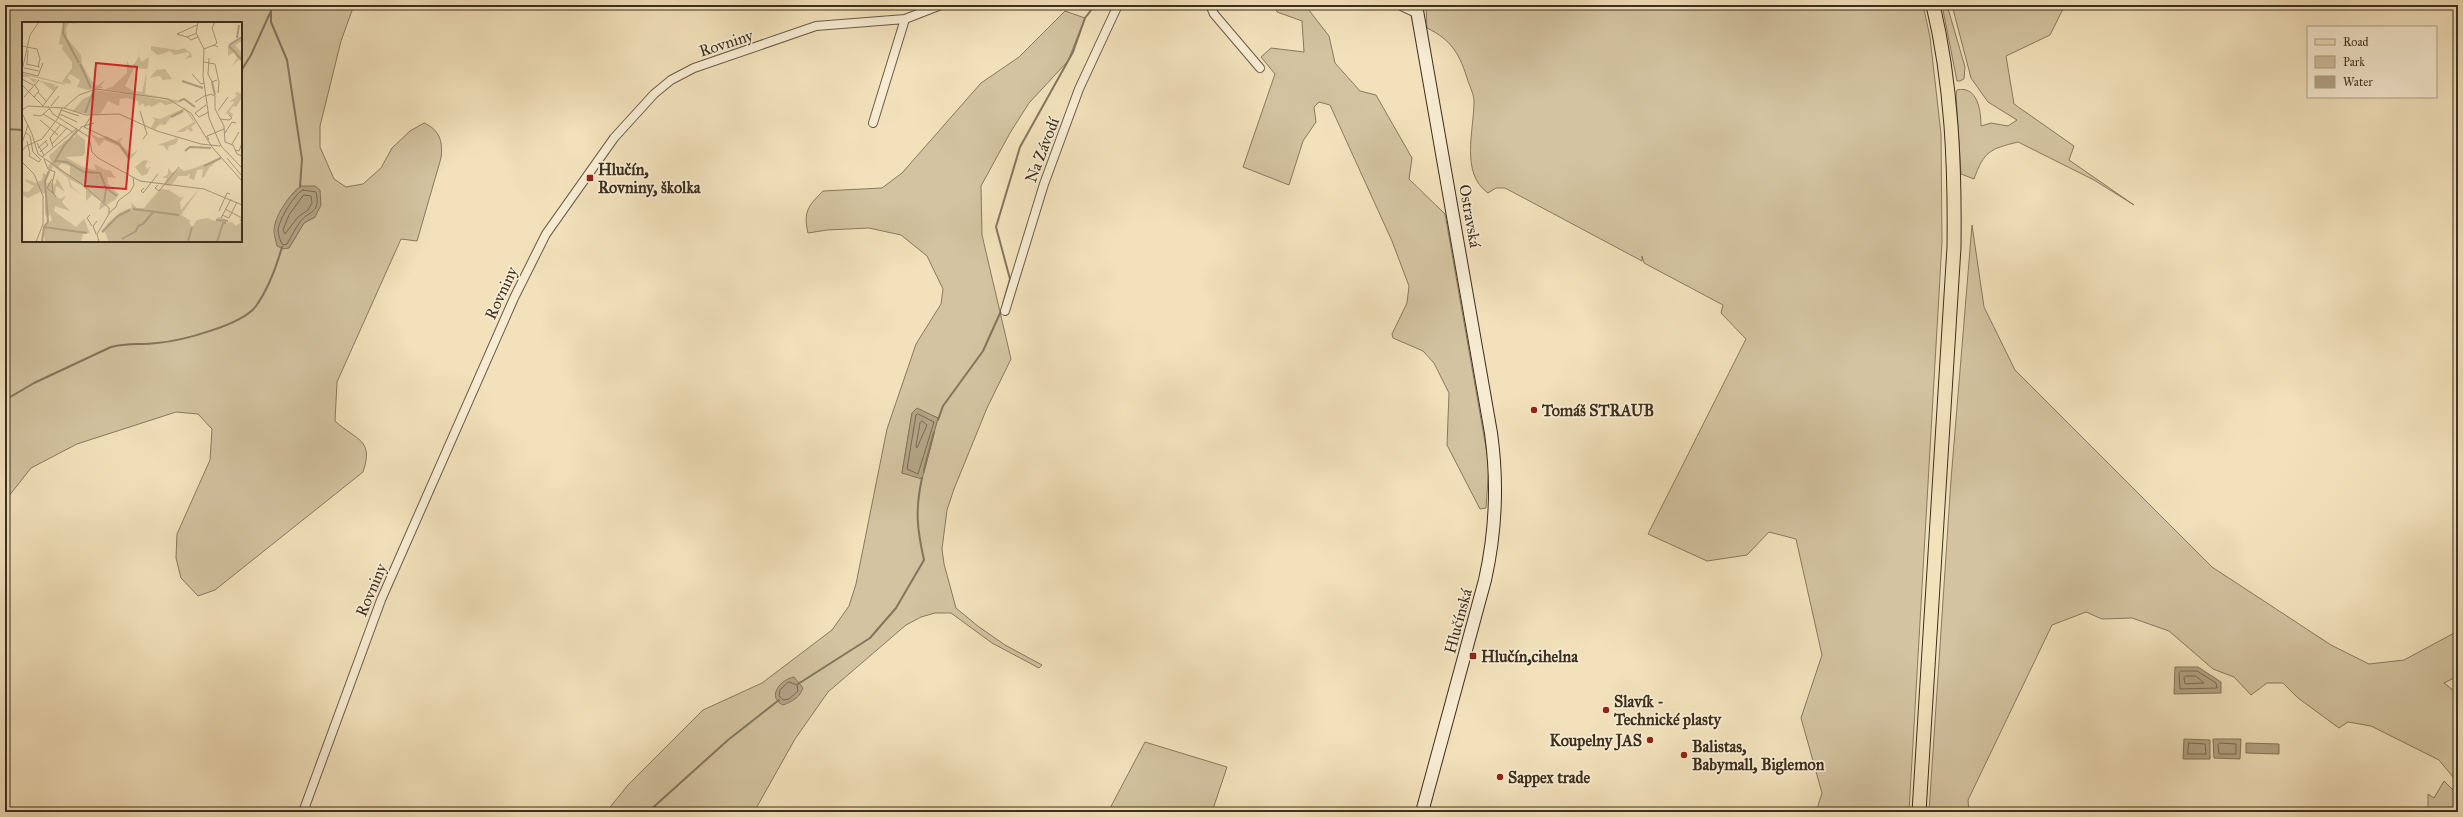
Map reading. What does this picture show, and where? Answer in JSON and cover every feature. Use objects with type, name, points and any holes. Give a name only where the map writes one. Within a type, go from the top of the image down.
[{"type":"main road","points":[[1919,812],[1954,247],[1953,135],[1933,5]]},
{"type":"street","name":"Rovniny","points":[[303,812],[381,600],[517,291],[546,234],[614,138],[654,94],[671,80],[694,68],[816,26],[905,19],[941,5]]},
{"type":"street","name":"Na Závodí","points":[[1005,311],[1044,184],[1079,89],[1118,5]]},
{"type":"street","points":[[1210,5],[1214,14],[1260,68]]},
{"type":"street","points":[[1399,5],[1417,9]]},
{"type":"street","name":"Ostravská","points":[[1417,9],[1492,433]]},
{"type":"street","points":[[873,123],[905,19]]},
{"type":"street","name":"Hlučínská","points":[[1422,812],[1489,563],[1496,488],[1492,433]]},
{"type":"green space","points":[[5,5],[354,5],[341,41],[320,126],[320,147],[334,179],[346,187],[363,184],[381,168],[392,148],[410,131],[424,123],[434,129],[441,142],[441,158],[417,241],[401,239],[337,382],[335,421],[356,437],[365,447],[366,461],[363,472],[215,590],[198,596],[181,578],[176,558],[177,534],[210,460],[212,429],[198,414],[176,412],[77,444],[31,468],[5,501]],"holes":[[[301,186],[315,217],[304,223],[289,248],[281,211],[293,193]]]},
{"type":"green space","points":[[1274,5],[1305,5],[1329,36],[1335,63],[1360,91],[1376,95],[1412,158],[1409,179],[1445,214],[1489,465],[1486,508],[1480,509],[1447,445],[1449,393],[1434,363],[1423,351],[1393,338],[1392,334],[1407,303],[1409,286],[1392,241],[1330,105],[1319,102],[1314,107],[1316,122],[1303,141],[1289,185],[1243,167],[1275,74],[1261,57],[1271,48],[1304,52],[1302,21],[1277,12]]},
{"type":"green space","points":[[1426,5],[1923,5],[1930,37],[1941,134],[1942,242],[1909,812],[1816,812],[1822,793],[1801,718],[1822,655],[1796,539],[1769,532],[1747,555],[1707,561],[1648,534],[1746,339],[1721,313],[1723,305],[1644,263],[1642,256],[1642,261],[1505,188],[1496,188],[1488,193],[1479,185],[1471,163],[1470,151],[1474,101],[1473,94],[1462,63],[1454,49],[1443,38],[1427,28]]},
{"type":"green space","points":[[1942,5],[1947,5],[1965,67],[1964,79],[1960,81],[1957,81]]},
{"type":"green space","points":[[1952,5],[2065,5],[2050,35],[2006,56],[2014,104],[2074,146],[2069,160],[2134,205],[2094,180],[2018,142],[1994,149],[1989,153],[1981,162],[1974,179],[1961,174],[1957,90],[1970,92],[1974,96],[1979,107],[1981,126],[1991,123],[2008,126],[2017,120],[1988,102],[1971,78]]},
{"type":"green space","points":[[1065,11],[1085,18],[1068,61],[1029,103],[1010,133],[981,186],[982,235],[1011,359],[987,408],[954,489],[947,510],[942,549],[944,564],[956,608],[979,627],[1005,645],[1042,665],[1039,668],[992,643],[951,613],[935,613],[921,617],[906,625],[828,692],[795,739],[754,812],[606,812],[628,785],[703,710],[762,683],[832,630],[849,606],[856,584],[887,429],[916,344],[941,304],[943,289],[927,256],[901,235],[869,228],[827,230],[808,233],[806,220],[808,210],[810,205],[823,191],[882,188],[902,173],[981,83],[1019,57]],"holes":[[[912,413],[928,414],[938,418],[928,449],[924,473],[902,473]]]},
{"type":"green space","points":[[1972,225],[1984,307],[2015,370],[2212,567],[2331,645],[2369,664],[2404,660],[2458,631],[2458,676],[2444,683],[2458,694],[2458,783],[2439,760],[2371,726],[2348,722],[2339,728],[2298,698],[2283,683],[2267,683],[2251,695],[2234,677],[2213,669],[2169,631],[2132,618],[2102,619],[2086,612],[2052,625],[1968,800],[1969,812],[1929,812],[1951,480]]},
{"type":"green space","points":[[1145,742],[1227,767],[1212,812],[1108,812]]},
{"type":"green space","points":[[2444,781],[2458,795],[2458,812],[2428,812],[2428,794],[2434,798]]},
{"type":"water","points":[[301,186],[315,186],[320,190],[321,205],[315,217],[304,223],[289,248],[283,249],[277,246],[274,233],[275,225],[283,206],[292,194]]},
{"type":"water","points":[[917,408],[938,418],[922,479],[902,473],[912,413]]},
{"type":"water","points":[[2175,667],[2198,667],[2221,682],[2221,693],[2174,694]]},
{"type":"water","points":[[794,677],[803,688],[795,699],[783,705],[778,702],[776,698],[777,689],[784,681]]},
{"type":"water","points":[[2184,739],[2210,740],[2210,759],[2183,759]]},
{"type":"water","points":[[2213,739],[2241,739],[2240,759],[2214,758]]},
{"type":"water","points":[[2246,743],[2279,744],[2279,754],[2246,753]]},
{"type":"waterway","points":[[271,5],[271,22],[287,60],[302,159],[300,187]]},
{"type":"waterway","points":[[1003,304],[1010,279],[996,227],[1020,147],[1073,52],[1085,18],[1095,5]]},
{"type":"waterway","points":[[242,69],[251,55],[270,13]]},
{"type":"waterway","points":[[5,129],[22,130]]},
{"type":"waterway","points":[[5,400],[34,383],[111,347],[168,342],[210,331],[238,320],[249,313],[261,299],[272,278],[282,247]]},
{"type":"waterway","points":[[938,420],[943,406],[983,351],[1001,311]]},
{"type":"waterway","points":[[924,470],[934,432]]},
{"type":"waterway","points":[[798,684],[870,638],[896,608],[924,560],[918,519],[918,500],[922,478]]},
{"type":"waterway","points":[[648,812],[728,740],[779,700]]},
{"type":"place","name":"Hlučín, Rovniny, školka","points":[[590,178]]},
{"type":"place","name":"Tomáš STRAUB","points":[[1534,410]]},
{"type":"place","name":"Hlučín,cihelna","points":[[1473,656]]},
{"type":"place","name":"Slavík - Technické plasty","points":[[1606,710]]},
{"type":"place","name":"Koupelny JAS","points":[[1650,740]]},
{"type":"place","name":"Balistas, Babymall, Biglemon","points":[[1684,755]]},
{"type":"place","name":"Sappex trade","points":[[1500,777]]}]
